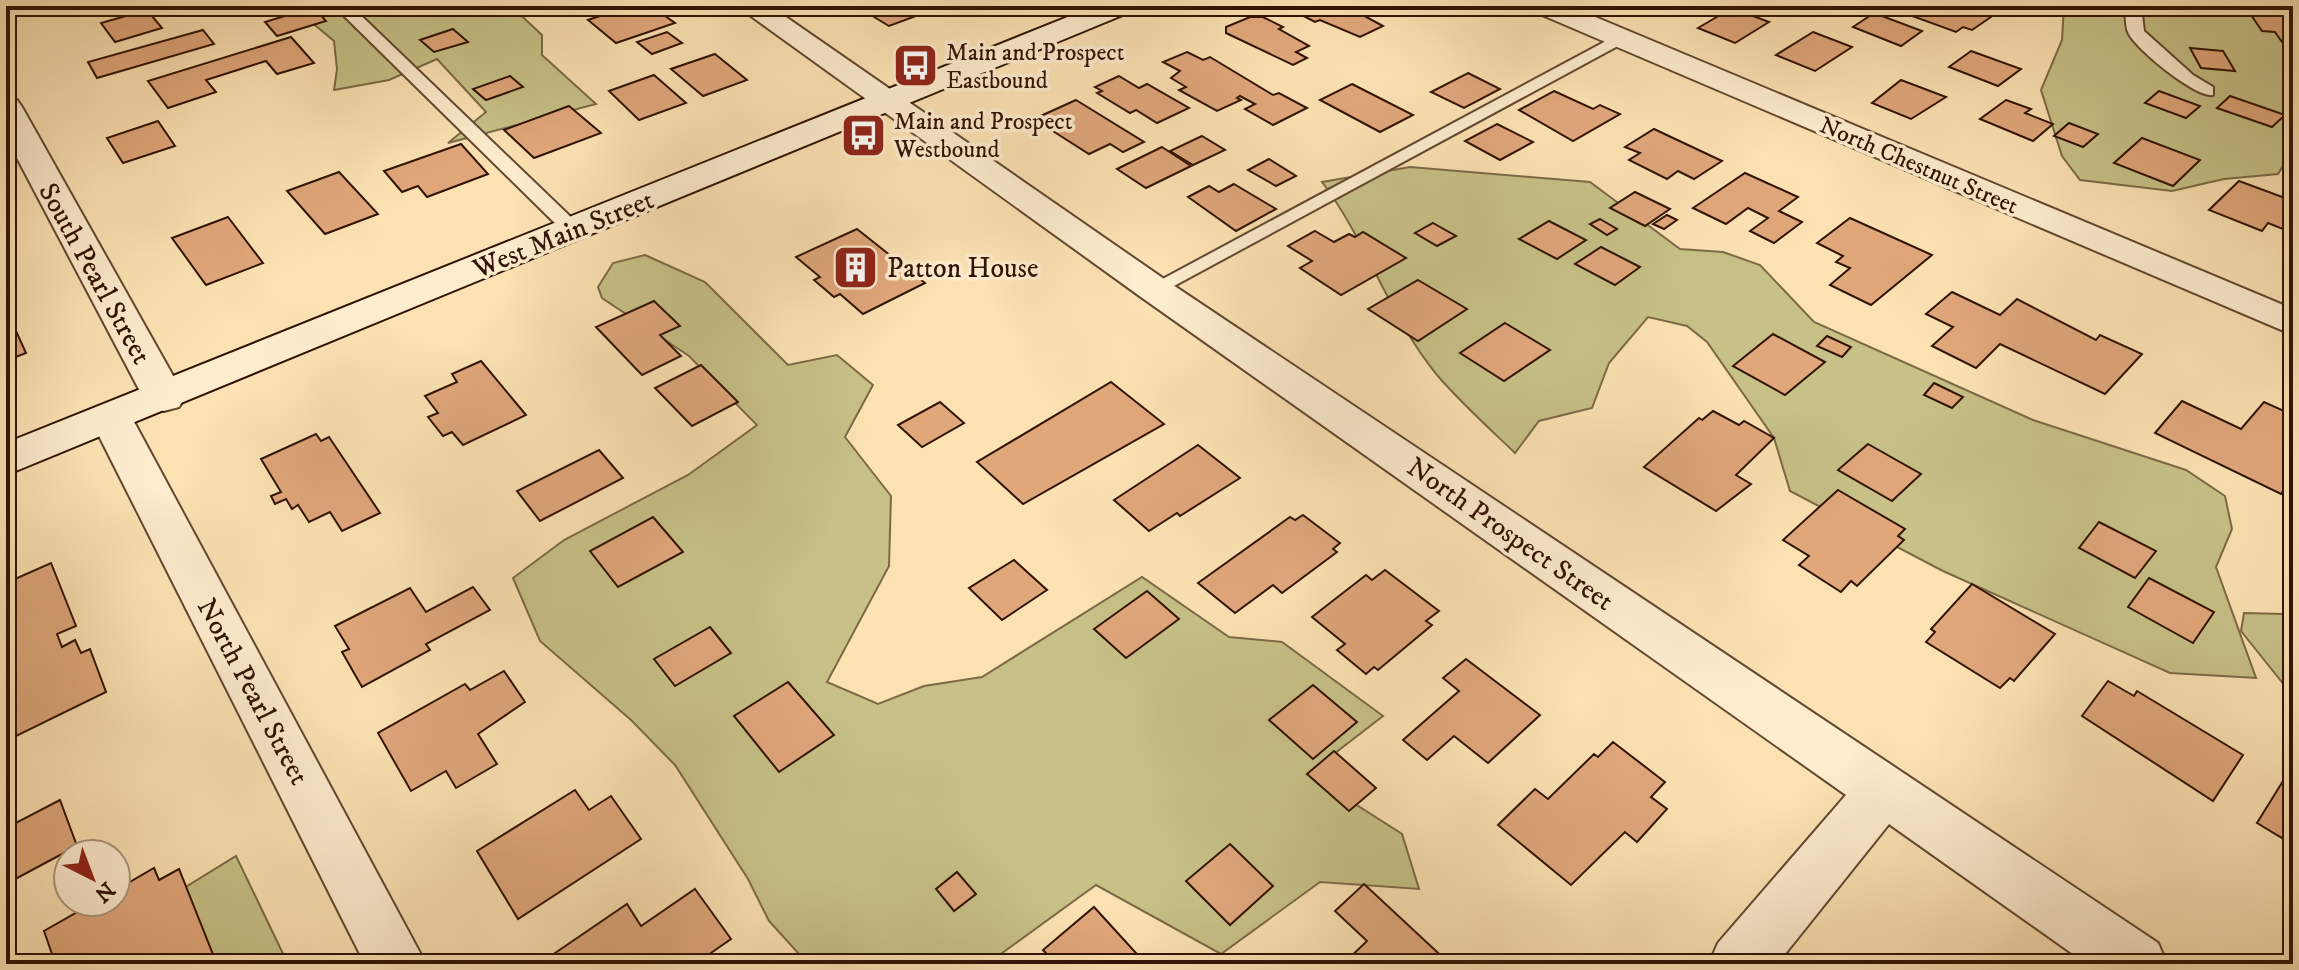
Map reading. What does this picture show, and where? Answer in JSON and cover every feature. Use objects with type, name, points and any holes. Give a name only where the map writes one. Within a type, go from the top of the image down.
[{"type":"street","name":"North Prospect Street","points":[[751,6],[1154,289],[2137,964]]},
{"type":"street","name":"West Main Street","points":[[6,460],[1120,6]]},
{"type":"street","name":"North Chestnut Street","points":[[1545,6],[2293,323]]},
{"type":"street","name":"South Pearl Street","points":[[6,107],[164,397]]},
{"type":"street","name":"North Pearl Street","points":[[111,418],[396,964]]},
{"type":"street","points":[[1739,964],[1884,790]]},
{"type":"lane","points":[[342,6],[375,33],[500,162],[572,229]]},
{"type":"lane","points":[[2133,6],[2136,32],[2187,79],[2207,91]]},
{"type":"lane","points":[[1154,289],[1621,38]]},
{"type":"shaded area","points":[[292,6],[511,6],[542,35],[542,55],[596,104],[448,143],[486,112],[437,59],[389,80],[334,90],[337,69],[334,41]]},
{"type":"shaded area","points":[[2064,6],[2293,6],[2293,154],[2278,174],[2224,179],[2172,191],[2080,180],[2062,156],[2041,90],[2062,40]]},
{"type":"shaded area","points":[[1410,167],[1590,182],[1680,249],[1723,252],[1760,265],[1814,322],[2033,420],[2186,470],[2225,496],[2232,529],[2216,567],[2256,678],[2170,673],[1943,571],[1790,491],[1774,438],[1707,342],[1687,326],[1648,317],[1609,363],[1592,408],[1539,421],[1515,453],[1437,375],[1420,352],[1352,229],[1322,182]]},
{"type":"shaded area","points":[[645,255],[705,282],[788,365],[837,355],[873,385],[845,437],[891,496],[889,566],[827,682],[878,704],[924,686],[982,677],[1142,577],[1229,637],[1282,642],[1383,716],[1308,774],[1402,834],[1419,889],[1320,882],[1221,954],[1096,885],[987,964],[808,964],[769,921],[748,879],[675,765],[631,720],[540,641],[513,578],[564,540],[688,475],[757,425],[689,356],[602,298],[598,287],[613,263]]},
{"type":"shaded area","points":[[2244,613],[2284,614],[2293,619],[2293,696],[2241,631]]},
{"type":"shaded area","points":[[236,856],[288,964],[61,964]]},
{"type":"building","points":[[630,6],[651,6],[675,23],[616,43],[588,20]]},
{"type":"building","points":[[856,6],[943,6],[889,26]]},
{"type":"building","points":[[1292,6],[1355,6],[1363,10],[1357,12],[1383,26],[1360,37],[1320,20],[1315,22],[1294,11],[1299,9]]},
{"type":"building","points":[[1915,6],[2007,6],[1972,30],[1963,27],[1956,32],[1904,13]]},
{"type":"building","points":[[314,7],[326,21],[277,36],[265,22]]},
{"type":"building","points":[[1732,8],[1769,22],[1735,43],[1698,28]]},
{"type":"building","points":[[2247,9],[2279,13],[2285,19],[2293,20],[2293,43],[2282,42],[2275,32],[2262,31]]},
{"type":"building","points":[[147,10],[162,28],[115,42],[101,23]]},
{"type":"building","points":[[1874,13],[1922,31],[1901,46],[1853,27]]},
{"type":"building","points":[[1250,17],[1263,17],[1283,27],[1279,29],[1309,46],[1296,52],[1307,58],[1293,65],[1226,33],[1226,27]]},
{"type":"building","points":[[453,29],[468,42],[434,52],[420,40]]},
{"type":"building","points":[[203,30],[214,44],[97,78],[88,62]]},
{"type":"building","points":[[667,32],[682,43],[652,54],[637,42]]},
{"type":"building","points":[[1813,32],[1852,47],[1815,71],[1776,55]]},
{"type":"building","points":[[291,37],[314,63],[277,74],[266,61],[206,80],[216,92],[168,108],[148,81]]},
{"type":"building","points":[[2190,48],[2223,51],[2235,71],[2201,68]]},
{"type":"building","points":[[1971,51],[2021,69],[1998,86],[1949,67]]},
{"type":"building","points":[[1187,52],[1203,60],[1210,57],[1273,95],[1279,93],[1307,108],[1273,125],[1245,109],[1255,104],[1240,96],[1237,98],[1241,100],[1217,111],[1179,90],[1186,87],[1171,78],[1180,71],[1163,62]]},
{"type":"building","points":[[715,54],[747,80],[703,96],[671,69]]},
{"type":"building","points":[[1468,73],[1500,89],[1464,108],[1431,92]]},
{"type":"building","points":[[654,75],[686,103],[639,120],[609,91]]},
{"type":"building","points":[[510,76],[523,87],[486,100],[473,89]]},
{"type":"building","points":[[1119,76],[1139,88],[1147,84],[1189,108],[1157,123],[1136,110],[1130,113],[1097,93],[1102,91],[1095,87]]},
{"type":"building","points":[[1901,80],[1946,97],[1911,119],[1872,103]]},
{"type":"building","points":[[1352,84],[1413,115],[1380,132],[1320,100]]},
{"type":"building","points":[[1554,91],[1593,109],[1600,105],[1620,114],[1573,141],[1519,110]]},
{"type":"building","points":[[2159,91],[2200,106],[2186,118],[2145,103]]},
{"type":"building","points":[[2230,96],[2285,115],[2272,127],[2217,108]]},
{"type":"building","points":[[1076,100],[1144,142],[1123,152],[1110,144],[1089,154],[1034,119]]},
{"type":"building","points":[[2006,100],[2031,109],[2025,113],[2053,124],[2033,141],[1980,119]]},
{"type":"building","points":[[569,106],[601,133],[534,158],[504,130]]},
{"type":"building","points":[[158,121],[175,146],[123,163],[107,138]]},
{"type":"building","points":[[2069,123],[2098,134],[2083,147],[2054,136]]},
{"type":"building","points":[[1497,124],[1533,142],[1500,160],[1465,141]]},
{"type":"building","points":[[1654,129],[1722,161],[1694,179],[1678,171],[1667,179],[1629,160],[1640,153],[1625,147]]},
{"type":"building","points":[[1202,136],[1225,150],[1193,165],[1170,151]]},
{"type":"building","points":[[2142,138],[2200,160],[2173,186],[2114,163]]},
{"type":"building","points":[[461,144],[488,174],[427,197],[418,186],[402,192],[384,171]]},
{"type":"building","points":[[1162,147],[1191,166],[1146,188],[1117,169]]},
{"type":"building","points":[[1269,159],[1296,176],[1276,186],[1248,170]]},
{"type":"building","points":[[339,172],[378,214],[325,234],[287,191]]},
{"type":"building","points":[[1745,173],[1798,197],[1779,211],[1802,222],[1774,243],[1750,231],[1768,218],[1748,208],[1726,224],[1693,208]]},
{"type":"building","points":[[2239,181],[2293,201],[2293,233],[2268,223],[2262,231],[2209,210]]},
{"type":"building","points":[[1234,184],[1276,209],[1236,231],[1188,197],[1209,186],[1219,192]]},
{"type":"building","points":[[1635,192],[1670,209],[1645,226],[1610,208]]},
{"type":"building","points":[[1667,215],[1677,220],[1664,229],[1653,224]]},
{"type":"building","points":[[228,217],[263,263],[206,285],[172,238]]},
{"type":"building","points":[[1850,218],[1932,255],[1871,305],[1830,285],[1850,268],[1836,262],[1843,256],[1817,243]]},
{"type":"building","points":[[1600,219],[1617,229],[1607,235],[1590,224]]},
{"type":"building","points":[[1549,221],[1586,240],[1557,259],[1519,239]]},
{"type":"building","points":[[1433,223],[1456,236],[1437,246],[1415,233]]},
{"type":"building","name":"Patton House","points":[[857,229],[925,283],[863,314],[840,294],[834,297],[814,280],[820,277],[796,257]]},
{"type":"building","points":[[1315,231],[1334,242],[1349,234],[1355,237],[1363,232],[1406,258],[1341,295],[1300,268],[1312,261],[1288,246]]},
{"type":"building","points":[[1601,247],[1640,267],[1615,285],[1575,264]]},
{"type":"building","points":[[1418,280],[1467,309],[1418,341],[1368,309]]},
{"type":"building","points":[[1952,292],[2000,315],[2017,299],[2096,340],[2100,335],[2142,354],[2105,394],[2000,344],[1976,368],[1932,346],[1953,327],[1926,314]]},
{"type":"building","points":[[654,301],[680,326],[660,335],[681,356],[642,375],[596,327]]},
{"type":"building","points":[[6,309],[26,353],[6,361]]},
{"type":"building","points":[[1505,323],[1550,350],[1504,381],[1460,353]]},
{"type":"building","points":[[1773,334],[1825,362],[1785,395],[1733,366]]},
{"type":"building","points":[[1827,336],[1851,347],[1842,357],[1817,346]]},
{"type":"building","points":[[481,361],[526,415],[463,445],[452,432],[443,436],[428,417],[438,413],[425,396],[457,382],[452,374]]},
{"type":"building","points":[[701,365],[738,402],[692,426],[655,388]]},
{"type":"building","points":[[1111,382],[1164,424],[1023,504],[977,462]]},
{"type":"building","points":[[1934,383],[1963,397],[1952,408],[1924,395]]},
{"type":"building","points":[[2182,401],[2241,429],[2264,402],[2293,415],[2293,478],[2281,494],[2155,433]]},
{"type":"building","points":[[940,402],[964,423],[922,447],[898,425]]},
{"type":"building","points":[[1713,411],[1739,425],[1744,421],[1774,438],[1736,475],[1751,484],[1716,511],[1644,467],[1699,418],[1702,420]]},
{"type":"building","points":[[316,434],[321,441],[329,437],[380,513],[342,531],[330,512],[309,522],[298,505],[292,509],[286,499],[275,504],[271,496],[281,492],[261,459]]},
{"type":"building","points":[[1868,444],[1921,474],[1892,501],[1838,470]]},
{"type":"building","points":[[1198,445],[1240,478],[1180,516],[1177,513],[1149,531],[1114,500]]},
{"type":"building","points":[[599,450],[623,478],[540,521],[517,491]]},
{"type":"building","points":[[1838,490],[1905,529],[1898,536],[1904,540],[1857,586],[1851,581],[1841,592],[1799,565],[1809,556],[1783,540]]},
{"type":"building","points":[[1303,515],[1340,543],[1333,549],[1337,552],[1282,593],[1273,585],[1235,613],[1198,583],[1290,517],[1295,520]]},
{"type":"building","points":[[653,517],[683,552],[618,587],[590,551]]},
{"type":"building","points":[[2099,522],[2156,551],[2135,578],[2079,548]]},
{"type":"building","points":[[1014,560],[1047,590],[1002,620],[969,588]]},
{"type":"building","points":[[51,563],[76,626],[57,634],[62,647],[75,640],[81,653],[90,649],[106,692],[6,741],[6,583]]},
{"type":"building","points":[[1385,570],[1439,611],[1426,621],[1432,625],[1378,670],[1374,667],[1366,674],[1337,650],[1345,644],[1312,617],[1366,575],[1372,580]]},
{"type":"building","points":[[2149,578],[2214,612],[2193,643],[2128,607]]},
{"type":"building","points":[[1972,584],[2055,634],[2014,681],[2010,678],[2000,688],[1926,642],[1935,632],[1931,629]]},
{"type":"building","points":[[473,587],[490,610],[426,644],[430,650],[362,687],[342,652],[349,649],[335,626],[410,588],[426,612]]},
{"type":"building","points":[[1147,591],[1179,619],[1126,658],[1094,629]]},
{"type":"building","points":[[710,627],[731,653],[675,686],[654,659]]},
{"type":"building","points":[[1466,659],[1540,715],[1488,763],[1454,736],[1427,760],[1403,740],[1459,691],[1443,678]]},
{"type":"building","points":[[504,671],[525,702],[478,734],[497,764],[456,788],[446,771],[411,791],[378,733],[465,684],[470,690]]},
{"type":"building","points":[[2108,681],[2134,696],[2137,691],[2243,755],[2213,801],[2082,716]]},
{"type":"building","points":[[788,682],[834,735],[779,772],[734,716]]},
{"type":"building","points":[[1313,685],[1357,722],[1313,759],[1269,720]]},
{"type":"building","points":[[1613,742],[1665,782],[1651,797],[1667,809],[1637,842],[1625,832],[1571,885],[1498,825],[1535,789],[1548,799],[1594,754],[1598,757]]},
{"type":"building","points":[[1334,751],[1376,788],[1349,811],[1307,774]]},
{"type":"building","points":[[2283,781],[2293,787],[2293,851],[2283,844],[2285,840],[2257,823]]},
{"type":"building","points":[[575,790],[589,810],[611,796],[641,839],[518,919],[477,851]]},
{"type":"building","points":[[60,800],[74,838],[52,838],[52,859],[6,884],[6,828]]},
{"type":"building","points":[[1230,844],[1273,886],[1230,925],[1186,881]]},
{"type":"building","points":[[154,868],[159,880],[179,869],[216,962],[34,964],[52,954],[44,931],[67,918],[132,918],[132,881]]},
{"type":"building","points":[[957,872],[976,894],[954,911],[936,889]]},
{"type":"building","points":[[1364,884],[1450,964],[1343,964],[1367,941],[1335,911]]},
{"type":"building","points":[[695,889],[731,939],[695,964],[539,964],[627,904],[641,926]]},
{"type":"building","points":[[1094,907],[1146,964],[1056,964],[1043,950]]},
{"type":"place","name":"Main and Prospect Eastbound","points":[[915,66]]},
{"type":"place","name":"Main and Prospect Westbound","points":[[863,135]]},
{"type":"place","name":"Patton House","points":[[856,267]]}]
